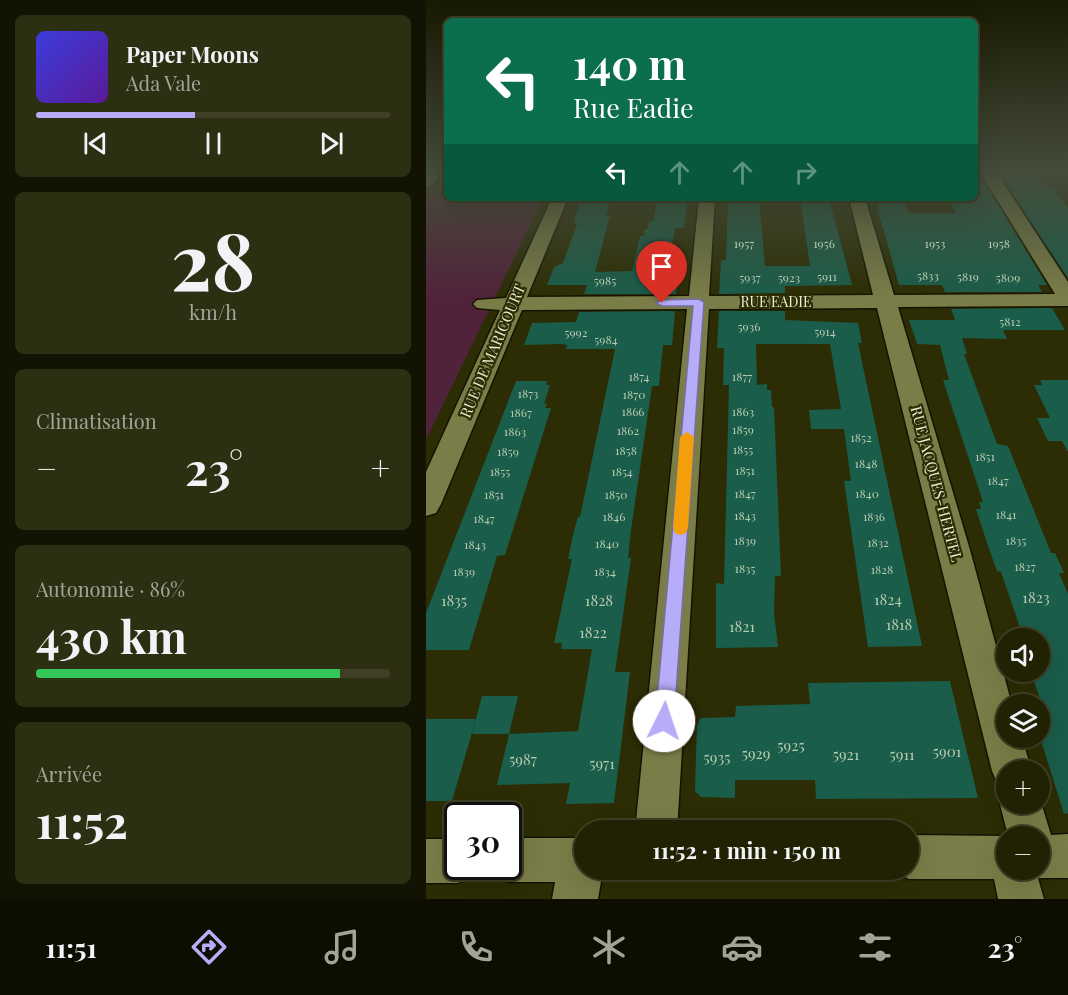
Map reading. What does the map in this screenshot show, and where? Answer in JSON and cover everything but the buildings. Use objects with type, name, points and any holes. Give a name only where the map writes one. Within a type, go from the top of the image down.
[{"type":"street","name":"RUE DE MARICOURT","points":[[426,504],[553,214]]},
{"type":"street","points":[[657,820],[706,214]]},
{"type":"street","name":"RUE JACQUES-HERTEL","points":[[861,214],[1009,760]]},
{"type":"street","points":[[1014,214],[1068,299]]},
{"type":"street","name":"RUE EADIE","points":[[484,304],[1068,299]]},
{"type":"street","points":[[1050,857],[1068,856]]},
{"type":"street","points":[[919,858],[996,857]]},
{"type":"street","points":[[426,861],[444,861]]},
{"type":"street","points":[[522,862],[574,872]]},
{"type":"street","points":[[1016,880],[1021,899]]},
{"type":"shaded area","points":[[426,214],[535,214],[426,440]]},
{"type":"slow traffic","points":[[680,528],[687,437]]},
{"type":"route","points":[[662,303],[699,302],[664,721]]}]
